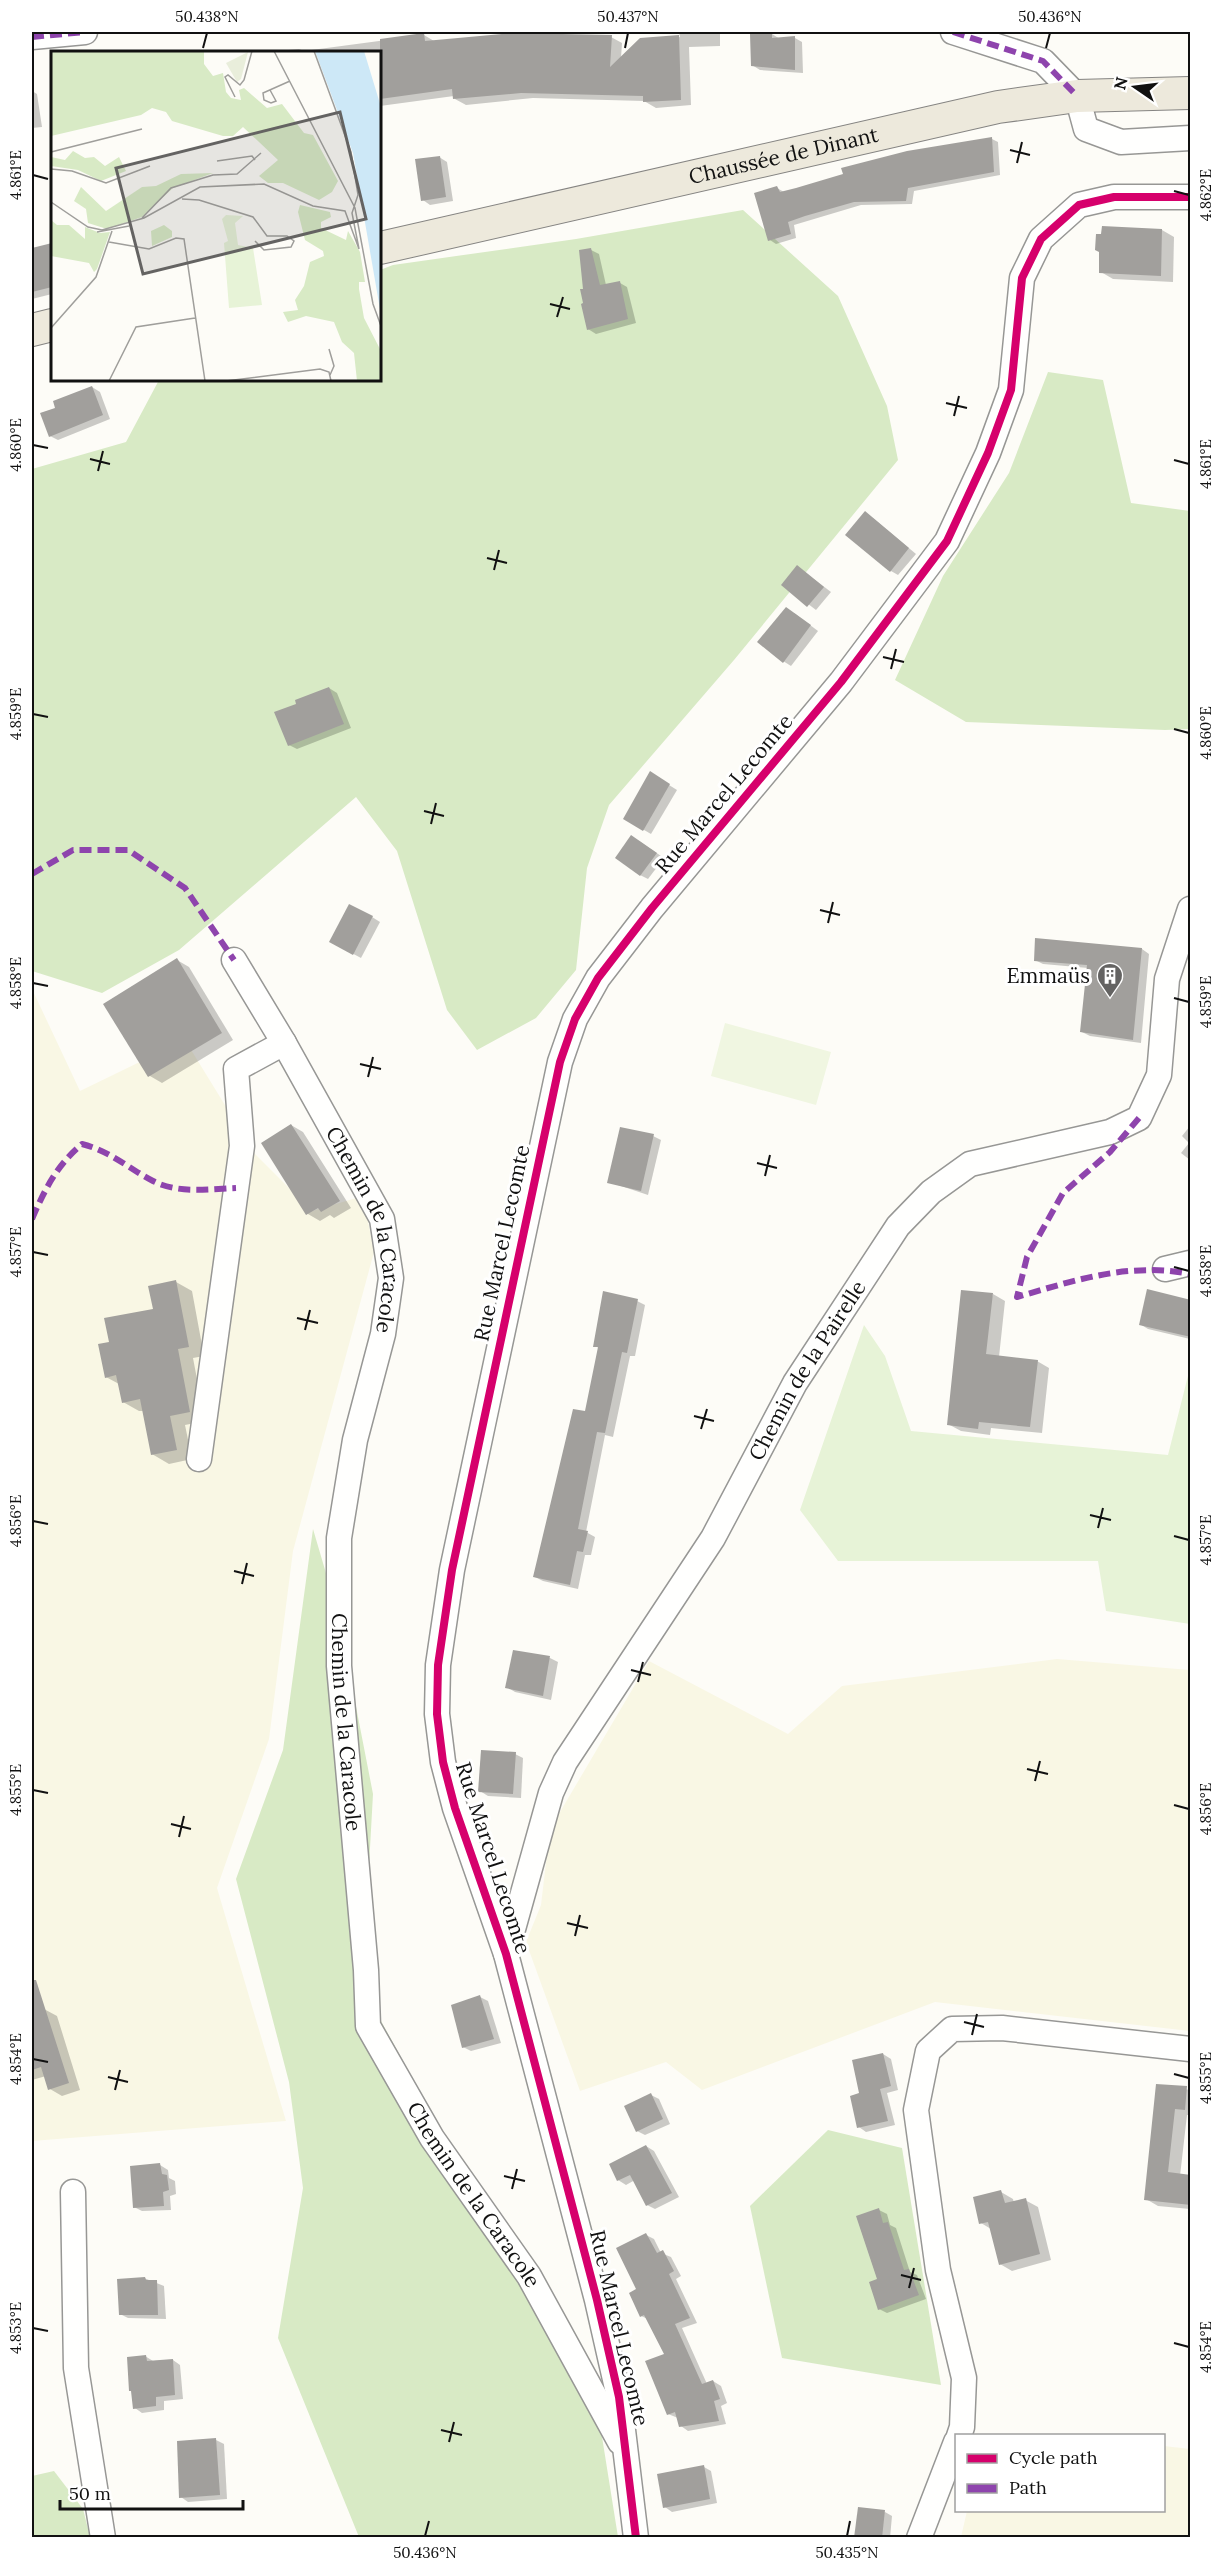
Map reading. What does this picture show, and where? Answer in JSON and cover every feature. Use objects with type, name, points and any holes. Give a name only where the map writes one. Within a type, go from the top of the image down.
[{"type":"main road","name":"Chaussée de Dinant","points":[[381,248],[998,107],[1077,96],[1191,93]]},
{"type":"main road","points":[[32,330],[51,325]]},
{"type":"street","points":[[32,37],[85,32]]},
{"type":"street","points":[[953,32],[1043,61],[1077,96],[1086,129],[1121,142],[1191,138]]},
{"type":"street","name":"Rue Marcel Lecomte","points":[[636,2538],[619,2397],[597,2300],[506,1954],[470,1855],[443,1762],[437,1714],[438,1665],[452,1570],[492,1372],[560,1062],[574,1019],[598,978],[646,916],[841,682],[946,541],[988,453],[1011,390],[1022,278],[1041,239],[1079,205],[1114,197],[1191,197]]},
{"type":"street","name":"Chemin de la Pairelle","points":[[506,1954],[551,1793],[565,1762],[713,1538],[795,1383],[854,1291],[898,1226],[931,1192],[970,1164],[1110,1132],[1139,1118],[1159,1075],[1167,979],[1191,909]]},
{"type":"street","name":"Chemin de la Caracole","points":[[234,960],[284,1043],[382,1219],[391,1278],[383,1334],[355,1440],[339,1538],[339,1666],[366,1970],[368,2026],[432,2138],[529,2276],[628,2457]]},
{"type":"street","points":[[199,1459],[242,1146],[236,1069],[284,1043]]},
{"type":"street","points":[[1165,1269],[1191,1263]]},
{"type":"street","points":[[960,2434],[964,2378],[938,2270],[916,2110],[928,2051],[952,2029],[1002,2028],[1191,2049]]},
{"type":"street","points":[[73,2192],[76,2368],[103,2538]]},
{"type":"street","points":[[919,2538],[955,2447]]},
{"type":"street","points":[[628,2457],[650,2520],[652,2538]]},
{"type":"shaded area","points":[[32,989],[80,1091],[185,1040],[255,1154],[312,1211],[363,1196],[374,1252],[293,1551],[269,1739],[217,1888],[286,2121],[32,2141]]},
{"type":"shaded area","points":[[1057,1659],[1190,1670],[1190,2031],[935,2002],[702,2090],[666,2062],[580,2091],[526,1942],[541,1905],[550,1829],[649,1661],[788,1734],[842,1686]]},
{"type":"shaded area","points":[[1165,2446],[1190,2449],[1190,2537],[961,2537],[967,2512],[1165,2512]]},
{"type":"green space","points":[[743,210],[838,296],[887,406],[898,460],[734,660],[609,805],[587,868],[576,970],[536,1018],[477,1050],[447,1010],[397,851],[356,797],[179,950],[102,993],[32,971],[32,469],[126,442],[158,381],[381,381],[381,270],[393,265],[576,239]]},
{"type":"green space","points":[[1048,372],[1103,380],[1131,503],[1190,511],[1190,729],[966,722],[895,680],[943,576],[1009,473]]},
{"type":"green space","points":[[725,1023],[831,1052],[816,1105],[711,1076]]},
{"type":"green space","points":[[864,1325],[885,1356],[911,1431],[1168,1455],[1190,1368],[1190,1624],[1106,1611],[1098,1561],[838,1561],[800,1510]]},
{"type":"green space","points":[[313,1529],[338,1614],[373,1794],[368,1884],[375,2010],[599,2418],[618,2537],[359,2537],[278,2338],[303,2188],[289,2082],[236,1879],[283,1750]]},
{"type":"green space","points":[[828,2130],[902,2148],[941,2385],[782,2358],[750,2206]]},
{"type":"green space","points":[[54,2471],[83,2509],[90,2537],[32,2537],[32,2476]]},
{"type":"building","points":[[424,33],[425,41],[513,33],[612,35],[610,67],[640,38],[679,35],[681,100],[643,102],[643,96],[521,93],[453,99],[452,89],[381,99],[380,39]]},
{"type":"building","points":[[772,33],[772,38],[795,36],[795,70],[751,66],[750,34]]},
{"type":"building","points":[[992,137],[994,172],[908,188],[906,201],[854,202],[805,216],[788,222],[791,234],[768,241],[754,193],[777,186],[780,192],[796,188],[843,174],[841,168],[907,151]]},
{"type":"building","points":[[440,156],[446,197],[421,201],[415,159]]},
{"type":"building","points":[[1102,226],[1162,229],[1161,276],[1099,273],[1099,252],[1095,250],[1096,234],[1101,234]]},
{"type":"building","points":[[51,243],[51,287],[32,292],[32,248]]},
{"type":"building","points":[[591,248],[600,285],[620,281],[628,319],[587,330],[581,304],[583,303],[580,289],[583,289],[579,250]]},
{"type":"building","points":[[92,386],[103,415],[49,437],[40,413],[55,408],[53,401]]},
{"type":"building","points":[[865,511],[909,548],[890,572],[845,535]]},
{"type":"building","points":[[797,565],[824,587],[807,607],[781,585]]},
{"type":"building","points":[[786,607],[811,625],[783,663],[757,642]]},
{"type":"building","points":[[329,687],[344,724],[288,746],[274,712],[296,704],[295,700]]},
{"type":"building","points":[[650,771],[670,784],[643,831],[623,819]]},
{"type":"building","points":[[631,835],[657,853],[640,876],[615,858]]},
{"type":"building","points":[[349,904],[373,916],[353,955],[329,942]]},
{"type":"building","name":"Emmaüs","points":[[1035,938],[1142,948],[1133,1040],[1080,1032],[1087,965],[1034,961]]},
{"type":"building","points":[[177,958],[222,1033],[148,1077],[103,1004]]},
{"type":"building","points":[[291,1124],[340,1201],[321,1212],[318,1208],[306,1215],[261,1143]]},
{"type":"building","points":[[620,1127],[654,1134],[641,1191],[607,1183]]},
{"type":"building","points":[[176,1280],[189,1347],[178,1349],[190,1412],[170,1416],[177,1450],[151,1455],[140,1399],[122,1403],[116,1375],[105,1378],[98,1344],[109,1342],[104,1318],[153,1309],[148,1286]]},
{"type":"building","points":[[1147,1289],[1191,1300],[1191,1337],[1139,1325]]},
{"type":"building","points":[[961,1290],[993,1293],[986,1354],[1038,1360],[1030,1427],[979,1422],[978,1429],[947,1425]]},
{"type":"building","points":[[603,1291],[638,1299],[627,1353],[622,1352],[605,1433],[597,1432],[578,1529],[588,1531],[583,1552],[577,1551],[570,1585],[533,1577],[573,1409],[585,1411],[598,1347],[593,1347]]},
{"type":"building","points":[[513,1650],[550,1656],[543,1696],[505,1688]]},
{"type":"building","points":[[481,1750],[516,1752],[513,1794],[478,1792]]},
{"type":"building","points":[[32,1980],[36,1980],[69,2083],[48,2090],[41,2067],[32,2070]]},
{"type":"building","points":[[480,1995],[494,2039],[462,2048],[451,2005]]},
{"type":"building","points":[[883,2053],[891,2086],[880,2089],[888,2121],[857,2128],[850,2096],[859,2093],[852,2060]]},
{"type":"building","points":[[1156,2084],[1187,2086],[1185,2110],[1175,2109],[1168,2172],[1191,2175],[1191,2205],[1144,2200]]},
{"type":"building","points":[[651,2093],[663,2119],[636,2132],[624,2106]]},
{"type":"building","points":[[646,2145],[672,2193],[646,2206],[630,2175],[617,2181],[609,2164]]},
{"type":"building","points":[[160,2163],[162,2174],[167,2175],[169,2190],[163,2192],[164,2206],[133,2208],[130,2166]]},
{"type":"building","points":[[1001,2190],[1005,2203],[1026,2198],[1040,2254],[999,2265],[988,2222],[979,2224],[973,2197]]},
{"type":"building","points":[[879,2208],[883,2223],[888,2222],[904,2270],[909,2269],[919,2295],[878,2310],[869,2282],[877,2279],[856,2216]]},
{"type":"building","points":[[646,2233],[657,2253],[663,2250],[674,2271],[669,2274],[690,2318],[675,2324],[702,2384],[713,2380],[720,2399],[714,2401],[719,2421],[679,2427],[675,2412],[667,2415],[645,2361],[664,2354],[644,2315],[640,2317],[629,2293],[636,2289],[616,2248]]},
{"type":"building","points":[[145,2277],[146,2280],[157,2280],[158,2315],[119,2315],[117,2279]]},
{"type":"building","points":[[146,2355],[147,2361],[173,2359],[175,2395],[156,2397],[156,2406],[133,2409],[131,2391],[129,2391],[127,2357]]},
{"type":"building","points":[[216,2438],[220,2495],[179,2498],[177,2441]]},
{"type":"building","points":[[704,2465],[710,2499],[663,2508],[657,2474]]},
{"type":"building","points":[[858,2507],[885,2510],[882,2538],[854,2538]]},
{"type":"marked path","points":[[32,37],[85,32]]},
{"type":"marked path","points":[[953,32],[1043,61],[1077,96]]},
{"type":"marked path","points":[[32,874],[73,850],[128,850],[185,888],[234,960]]},
{"type":"marked path","points":[[1139,1118],[1110,1152],[1063,1193],[1027,1257],[1017,1297],[1082,1279],[1124,1272],[1146,1270],[1190,1274]]},
{"type":"marked path","points":[[32,1219],[52,1178],[65,1160],[82,1144],[110,1155],[153,1181],[173,1188],[194,1190],[236,1188]]},
{"type":"cycle path","points":[[636,2538],[619,2397],[597,2300],[506,1954],[455,1808],[443,1762],[437,1714],[438,1665],[452,1570],[560,1062],[575,1019],[598,978],[652,908],[841,682],[947,541],[988,453],[1011,390],[1022,278],[1041,239],[1079,205],[1114,197],[1190,197]]},
{"type":"place","name":"Emmaüs","points":[[1110,999]]}]
